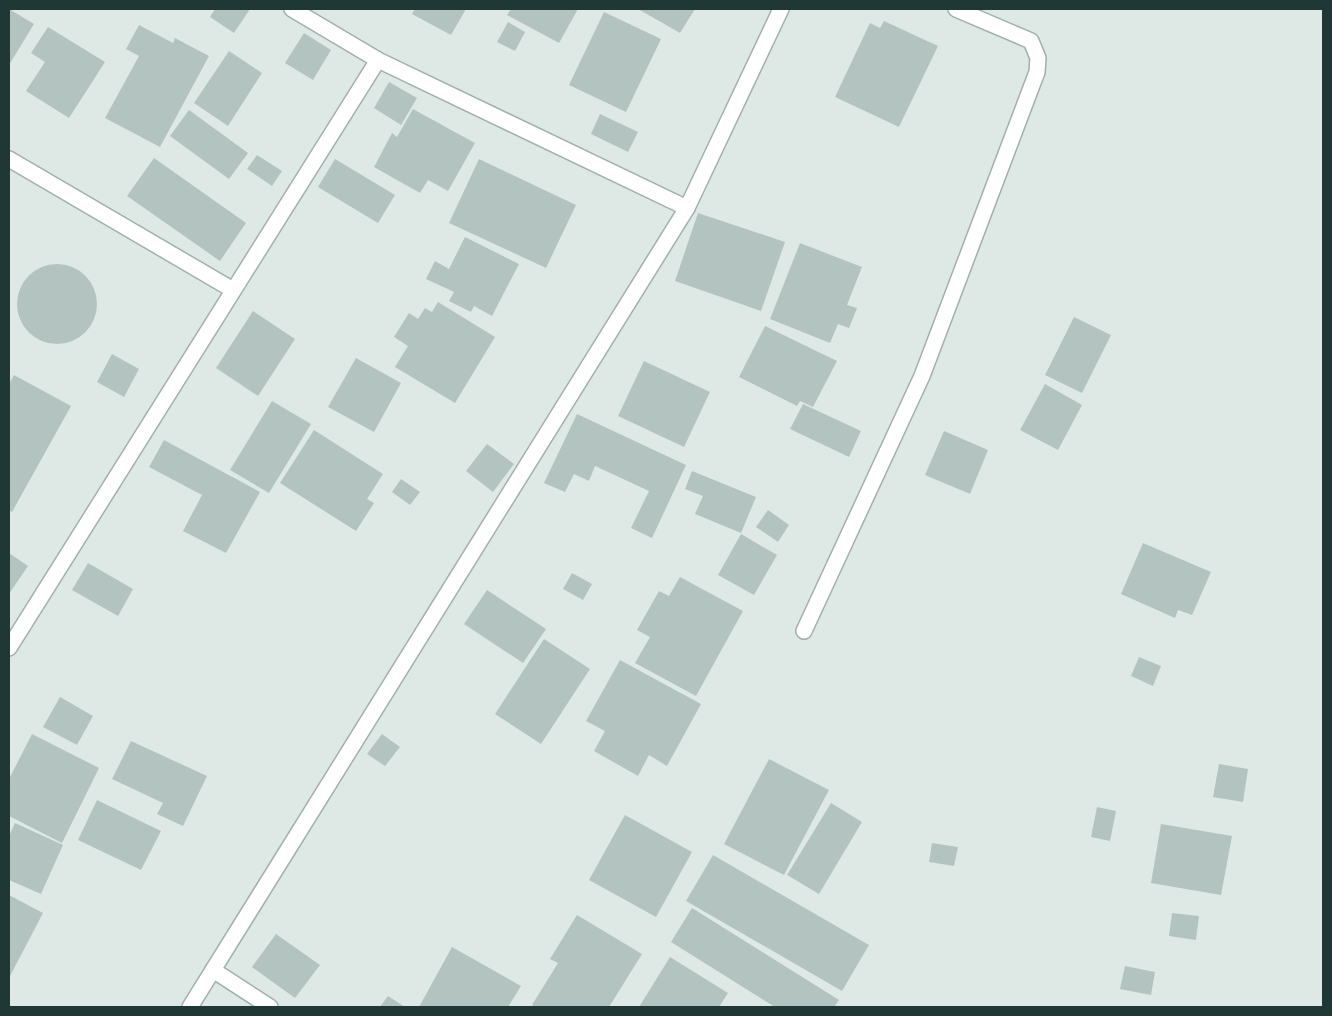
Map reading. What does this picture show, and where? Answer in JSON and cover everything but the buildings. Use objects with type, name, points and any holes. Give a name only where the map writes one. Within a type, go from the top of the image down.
[{"type":"street","points":[[292,9],[378,60],[687,208]]},
{"type":"street","points":[[190,1007],[687,208],[781,9]]},
{"type":"street","points":[[804,630],[922,376],[1037,72],[1038,58],[1031,41],[956,9]]},
{"type":"street","points":[[9,648],[378,60]]},
{"type":"street","points":[[9,159],[233,290]]},
{"type":"street","points":[[213,970],[270,1007]]}]
